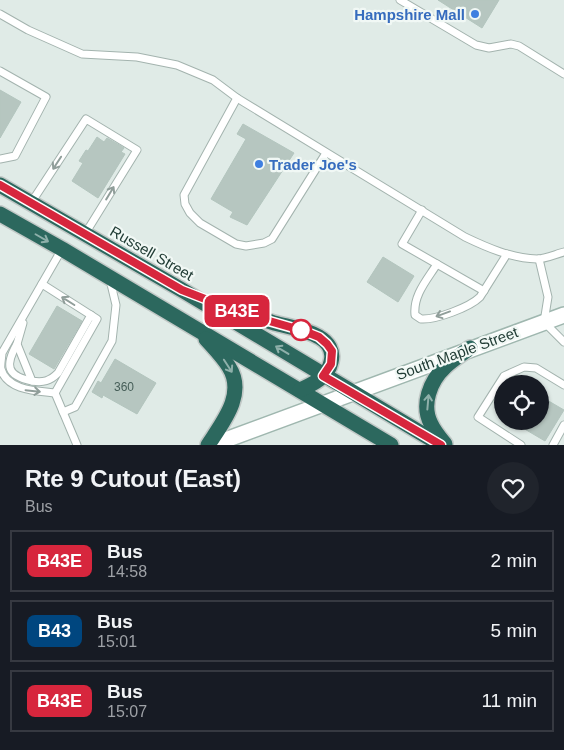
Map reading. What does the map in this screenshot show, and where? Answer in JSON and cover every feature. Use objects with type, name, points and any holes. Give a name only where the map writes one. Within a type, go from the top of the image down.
[{"type":"highway","name":"Russell Street","points":[[0,185],[182,290],[351,393],[441,445]]},
{"type":"highway","points":[[0,214],[324,403],[391,445]]},
{"type":"highway","points":[[182,290],[241,313],[319,337],[332,351],[331,364],[323,376],[314,384],[300,390]]},
{"type":"highway","points":[[197,329],[228,364],[235,380],[233,404],[210,445]]},
{"type":"highway","points":[[445,445],[430,424],[427,409],[428,396],[433,381],[445,366],[470,348]]},
{"type":"main road","name":"South Maple Street","points":[[210,445],[564,315]]},
{"type":"lane","points":[[400,0],[476,45],[489,48],[512,44],[519,46],[564,74]]},
{"type":"lane","points":[[0,14],[28,30],[82,54],[137,56],[177,65],[213,80],[237,98],[326,153],[465,237],[487,247],[507,254],[539,259],[564,252]]},
{"type":"lane","points":[[0,70],[46,97],[15,156],[0,159]]},
{"type":"lane","points":[[237,98],[184,194],[185,204],[190,213],[200,223],[236,244],[256,245],[272,239],[326,153]]},
{"type":"lane","points":[[30,203],[86,119],[137,150],[85,234]]},
{"type":"lane","points":[[422,210],[402,244],[484,291]]},
{"type":"lane","points":[[56,393],[24,390],[9,381],[1,369],[2,353],[62,249]]},
{"type":"lane","points":[[437,264],[417,295],[414,307],[415,315],[421,319],[438,316],[474,303],[484,291],[507,254]]},
{"type":"lane","points":[[539,259],[548,297],[544,322],[564,342]]},
{"type":"lane","points":[[64,412],[75,408],[112,341],[116,305],[110,277]]},
{"type":"lane","points":[[42,284],[97,319],[56,393]]},
{"type":"lane","points":[[27,311],[17,344],[10,357],[10,366],[12,372],[19,379],[42,382],[52,379],[58,373],[91,315]]},
{"type":"lane","points":[[17,344],[32,381]]},
{"type":"lane","points":[[522,445],[478,417],[504,376],[524,367],[536,368],[564,385]]},
{"type":"lane","points":[[56,393],[77,445]]},
{"type":"lane","points":[[553,445],[564,425]]},
{"type":"building","name":"Hampshire Mall","points":[[438,0],[499,0],[482,28]]},
{"type":"building","points":[[0,90],[21,102],[0,138]]},
{"type":"building","name":"Trader Joe's","points":[[243,124],[294,153],[247,225],[230,217],[233,212],[211,199],[246,139],[237,134]]},
{"type":"building","points":[[97,137],[104,142],[107,138],[121,146],[124,148],[121,152],[125,154],[98,198],[72,181],[83,163],[79,161]]},
{"type":"building","points":[[383,257],[414,276],[398,302],[367,282]]},
{"type":"building","points":[[57,306],[82,321],[54,369],[29,354]]},
{"type":"building","points":[[115,359],[156,383],[137,414],[103,395],[102,398],[92,392],[98,381],[101,383]]},
{"type":"building","points":[[549,401],[564,410],[545,441],[526,430],[549,430]]},
{"type":"bus line","name":"B43E","points":[[0,185],[182,290],[241,313],[319,337],[332,351],[331,364],[323,376],[441,445]]},
{"type":"place","name":"Hampshire Mall","points":[[475,14]]},
{"type":"place","name":"Trader Joe's","points":[[259,164]]}]
